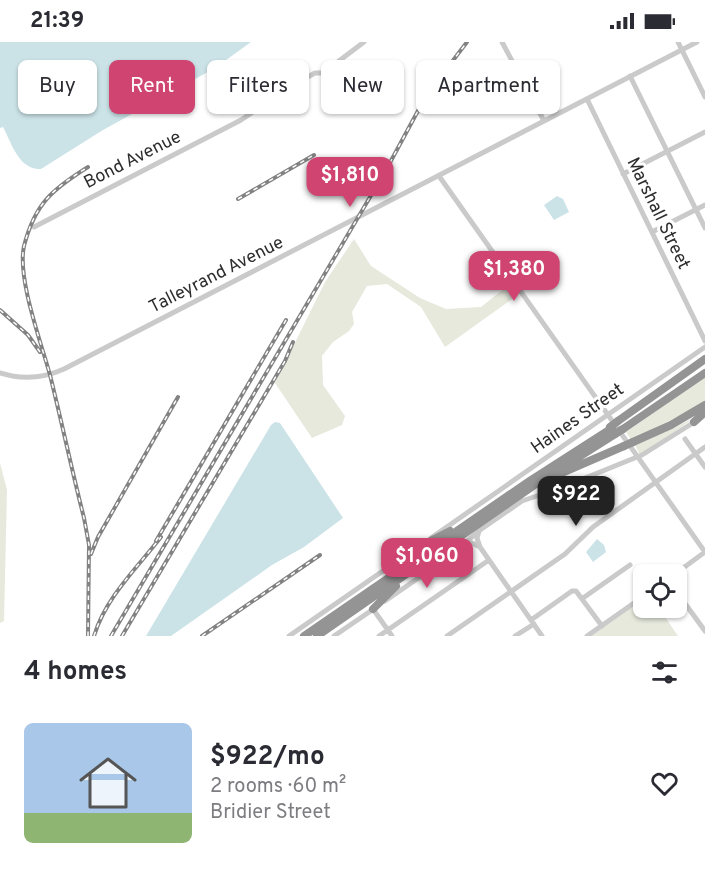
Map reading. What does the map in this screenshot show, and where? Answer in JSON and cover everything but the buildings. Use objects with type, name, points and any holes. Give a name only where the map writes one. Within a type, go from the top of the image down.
[{"type":"highway","points":[[620,425],[705,358]]},
{"type":"highway","points":[[620,425],[705,365]]},
{"type":"highway","points":[[304,636],[586,445],[705,373]]},
{"type":"highway","points":[[537,484],[671,425],[705,405]]},
{"type":"highway","points":[[694,422],[705,414]]},
{"type":"highway","points":[[317,636],[612,430]]},
{"type":"highway","points":[[415,549],[476,518]]},
{"type":"highway","points":[[374,609],[423,563]]},
{"type":"street","name":"Bond Avenue","points":[[34,227],[241,120],[291,86],[315,73],[323,73],[364,42]]},
{"type":"street","points":[[502,42],[544,121]]},
{"type":"street","points":[[678,42],[705,97]]},
{"type":"street","name":"Talleyrand Avenue","points":[[0,373],[32,378],[50,375],[64,369],[697,42]]},
{"type":"street","points":[[630,76],[705,228]]},
{"type":"street","name":"Marshall Street","points":[[586,99],[705,340]]},
{"type":"street","points":[[624,174],[705,132]]},
{"type":"street","points":[[439,176],[705,552],[687,565]]},
{"type":"street","points":[[652,232],[705,205]]},
{"type":"street","name":"Haines Street","points":[[289,636],[705,347]]},
{"type":"street","points":[[443,561],[480,530],[526,498],[563,487],[638,457],[694,422]]},
{"type":"street","points":[[685,439],[705,467]]},
{"type":"street","points":[[447,636],[565,554],[593,527],[705,447]]},
{"type":"street","points":[[480,530],[477,538],[480,547],[542,636]]},
{"type":"street","points":[[334,636],[469,544],[474,543],[480,547]]},
{"type":"street","points":[[379,636],[489,560]]},
{"type":"street","points":[[583,598],[630,565]]},
{"type":"street","points":[[515,636],[572,591],[577,591],[583,598],[602,626]]},
{"type":"street","points":[[587,636],[633,605]]},
{"type":"street","points":[[687,606],[705,631]]},
{"type":"street","points":[[374,609],[392,636]]},
{"type":"shaded area","points":[[354,239],[371,266],[420,298],[446,309],[481,307],[505,288],[513,292],[515,297],[445,347],[421,307],[387,284],[367,286],[352,312],[354,324],[349,331],[333,342],[322,356],[323,385],[345,416],[342,425],[312,438],[275,383],[325,282]]},
{"type":"shaded area","points":[[705,377],[705,403],[631,440],[626,432]]},
{"type":"shaded area","points":[[697,416],[643,454],[639,453],[635,445]]},
{"type":"shaded area","points":[[0,463],[7,490],[4,621],[0,623]]},
{"type":"shaded area","points":[[633,606],[633,618],[666,618],[678,636],[591,636]]},
{"type":"water","points":[[0,42],[251,42],[226,60],[207,60],[207,72],[195,79],[195,60],[109,60],[109,114],[132,114],[41,169],[33,168],[22,161],[3,127],[0,128]]},
{"type":"water","points":[[557,196],[563,199],[569,212],[554,220],[544,205]]},
{"type":"water","points":[[275,422],[280,423],[343,518],[304,547],[272,565],[171,636],[146,636],[271,425]]},
{"type":"water","points":[[597,539],[604,545],[606,552],[593,562],[586,552]]},
{"type":"railway","points":[[111,636],[386,170],[426,96],[467,42]]},
{"type":"railway","points":[[238,199],[314,155]]},
{"type":"railway","points":[[88,167],[55,190],[40,208],[28,231],[23,259],[27,292],[50,375],[89,545],[88,636]]},
{"type":"railway","points":[[0,310],[28,335],[40,352]]},
{"type":"railway","points":[[156,541],[286,320]]},
{"type":"railway","points":[[122,636],[285,361],[293,342]]},
{"type":"railway","points":[[91,554],[98,537],[178,397]]},
{"type":"railway","points":[[94,636],[114,596],[161,537]]},
{"type":"railway","points":[[202,636],[320,555]]}]
